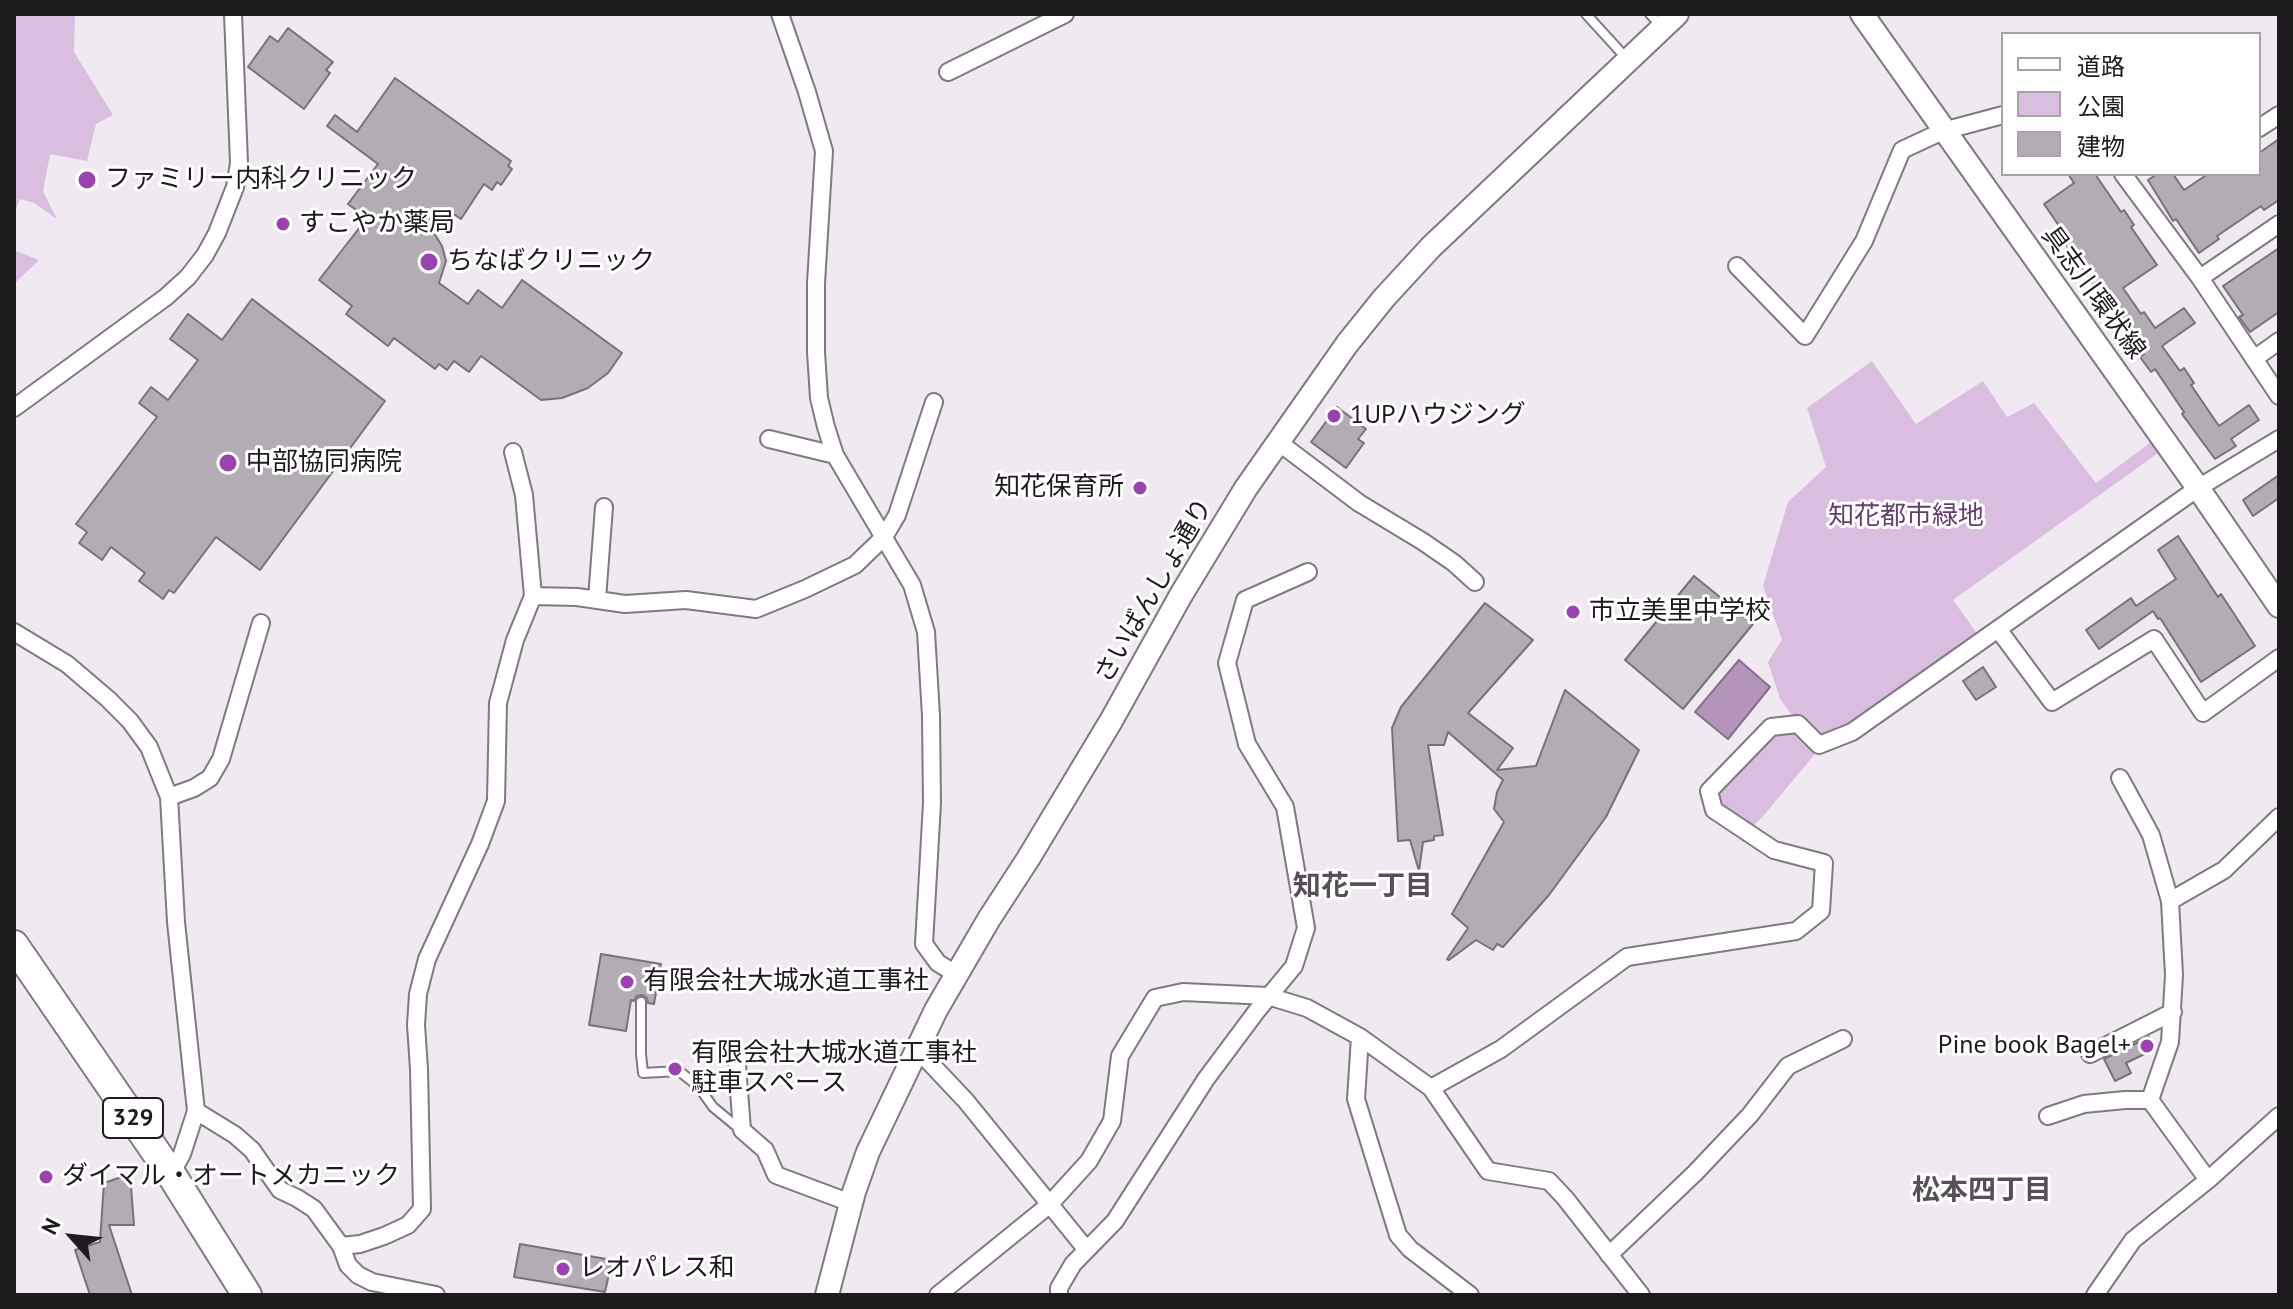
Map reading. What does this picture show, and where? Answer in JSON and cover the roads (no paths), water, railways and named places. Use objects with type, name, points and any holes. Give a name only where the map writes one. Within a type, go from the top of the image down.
[{"type":"highway","name":"329","points":[[14,945],[171,1174],[247,1295]]},
{"type":"main road","name":"具志川環状線","points":[[1862,14],[2279,606]]},
{"type":"main road","name":"さいばんしょ通り","points":[[827,1295],[868,1152],[916,1048],[956,974],[1111,721],[1227,517],[1277,441],[1384,298],[1431,247],[1628,60],[1663,19]]},
{"type":"street","points":[[14,408],[166,297],[188,277],[211,244],[235,187],[239,163],[233,14]]},
{"type":"street","points":[[780,14],[824,151],[816,283],[819,398],[835,455],[912,585],[926,632],[932,803],[924,944],[938,963],[956,974]]},
{"type":"street","points":[[948,72],[1065,14]]},
{"type":"street","points":[[2261,127],[2279,115]]},
{"type":"street","points":[[1737,266],[1805,336],[1864,241],[1902,150],[1943,131],[2001,116]]},
{"type":"street","points":[[2124,176],[2200,278],[2279,396]]},
{"type":"street","points":[[2200,278],[2279,224]]},
{"type":"street","points":[[2254,359],[2279,341]]},
{"type":"street","points":[[533,596],[577,597],[625,604],[686,600],[756,609],[855,565],[884,537],[897,515],[934,402]]},
{"type":"street","points":[[769,439],[835,455]]},
{"type":"street","points":[[1431,1088],[1501,1049],[1627,957],[1796,931],[1821,911],[1824,863],[1774,850],[1714,810],[1709,791],[1771,727],[1798,724],[1819,745],[1852,732],[2198,488],[2279,439]]},
{"type":"street","points":[[1277,441],[1359,503],[1454,563],[1475,582]]},
{"type":"street","points":[[341,1246],[360,1244],[408,1225],[422,1209],[416,1025],[418,994],[427,959],[480,844],[496,801],[498,703],[515,640],[533,596],[524,495],[513,452]]},
{"type":"street","points":[[597,599],[604,507]]},
{"type":"street","points":[[1059,1295],[1059,1288],[1073,1264],[1115,1221],[1206,1079],[1294,966],[1306,928],[1285,807],[1247,744],[1227,663],[1245,600],[1308,572]]},
{"type":"street","points":[[169,797],[210,778],[221,759],[261,623]]},
{"type":"street","points":[[1998,629],[2052,702],[2154,639],[2203,713],[2279,658]]},
{"type":"street","points":[[14,632],[67,664],[130,721],[149,747],[169,797],[176,922],[196,1111],[182,1154],[171,1174]]},
{"type":"street","points":[[2120,778],[2151,835],[2170,901],[2174,975],[2170,1042],[2150,1100]]},
{"type":"street","points":[[2170,901],[2224,870],[2279,817]]},
{"type":"street","points":[[938,1295],[1049,1205],[1089,1161],[1112,1121],[1120,1056],[1155,998],[1183,992],[1268,996],[1307,1008],[1360,1037],[1431,1088],[1488,1171],[1549,1181],[1641,1295]]},
{"type":"street","points":[[2090,1054],[2173,1012]]},
{"type":"street","points":[[1360,1037],[1356,1099],[1398,1235],[1410,1249],[1470,1295]]},
{"type":"street","points":[[1609,1255],[1717,1150],[1750,1115],[1788,1066],[1843,1039]]},
{"type":"street","points":[[916,1048],[966,1101],[1086,1249]]},
{"type":"street","points":[[736,1052],[742,1130],[765,1150],[776,1175],[851,1203]]},
{"type":"street","points":[[2048,1116],[2084,1104],[2150,1100]]},
{"type":"street","points":[[2150,1100],[2208,1180]]},
{"type":"street","points":[[196,1111],[235,1135],[252,1150],[280,1190],[314,1209],[341,1246],[348,1265],[358,1275],[372,1282],[436,1295]]},
{"type":"street","points":[[2095,1295],[2133,1240],[2208,1180],[2279,1116]]},
{"type":"lane","points":[[1586,14],[1628,60]]},
{"type":"lane","points":[[641,1002],[643,1073],[679,1071],[698,1086],[713,1107],[742,1130]]},
{"type":"place","name":"ファミリー内科クリニック","points":[[87,180]]},
{"type":"place","name":"すこやか薬局","points":[[283,224]]},
{"type":"place","name":"ちなばクリニック","points":[[429,262]]},
{"type":"place","name":"1UPハウジング","points":[[1334,416]]},
{"type":"place","name":"中部協同病院","points":[[228,463]]},
{"type":"place","name":"知花保育所","points":[[1140,488]]},
{"type":"place","name":"市立美里中学校","points":[[1573,612]]},
{"type":"place","name":"有限会社大城水道工事社","points":[[627,982]]},
{"type":"place","name":"Pine book Bagel+","points":[[2147,1046]]},
{"type":"place","name":"有限会社大城水道工事社 駐車スペース","points":[[675,1069]]},
{"type":"place","name":"ダイマル・オートメカニック","points":[[46,1177]]},
{"type":"place","name":"レオパレス和","points":[[563,1269]]},
{"type":"district","name":"知花一丁目","points":[[1363,887]]},
{"type":"district","name":"松本四丁目","points":[[1982,1191]]},
{"type":"park label","name":"知花都市緑地","points":[[1906,517]]}]
